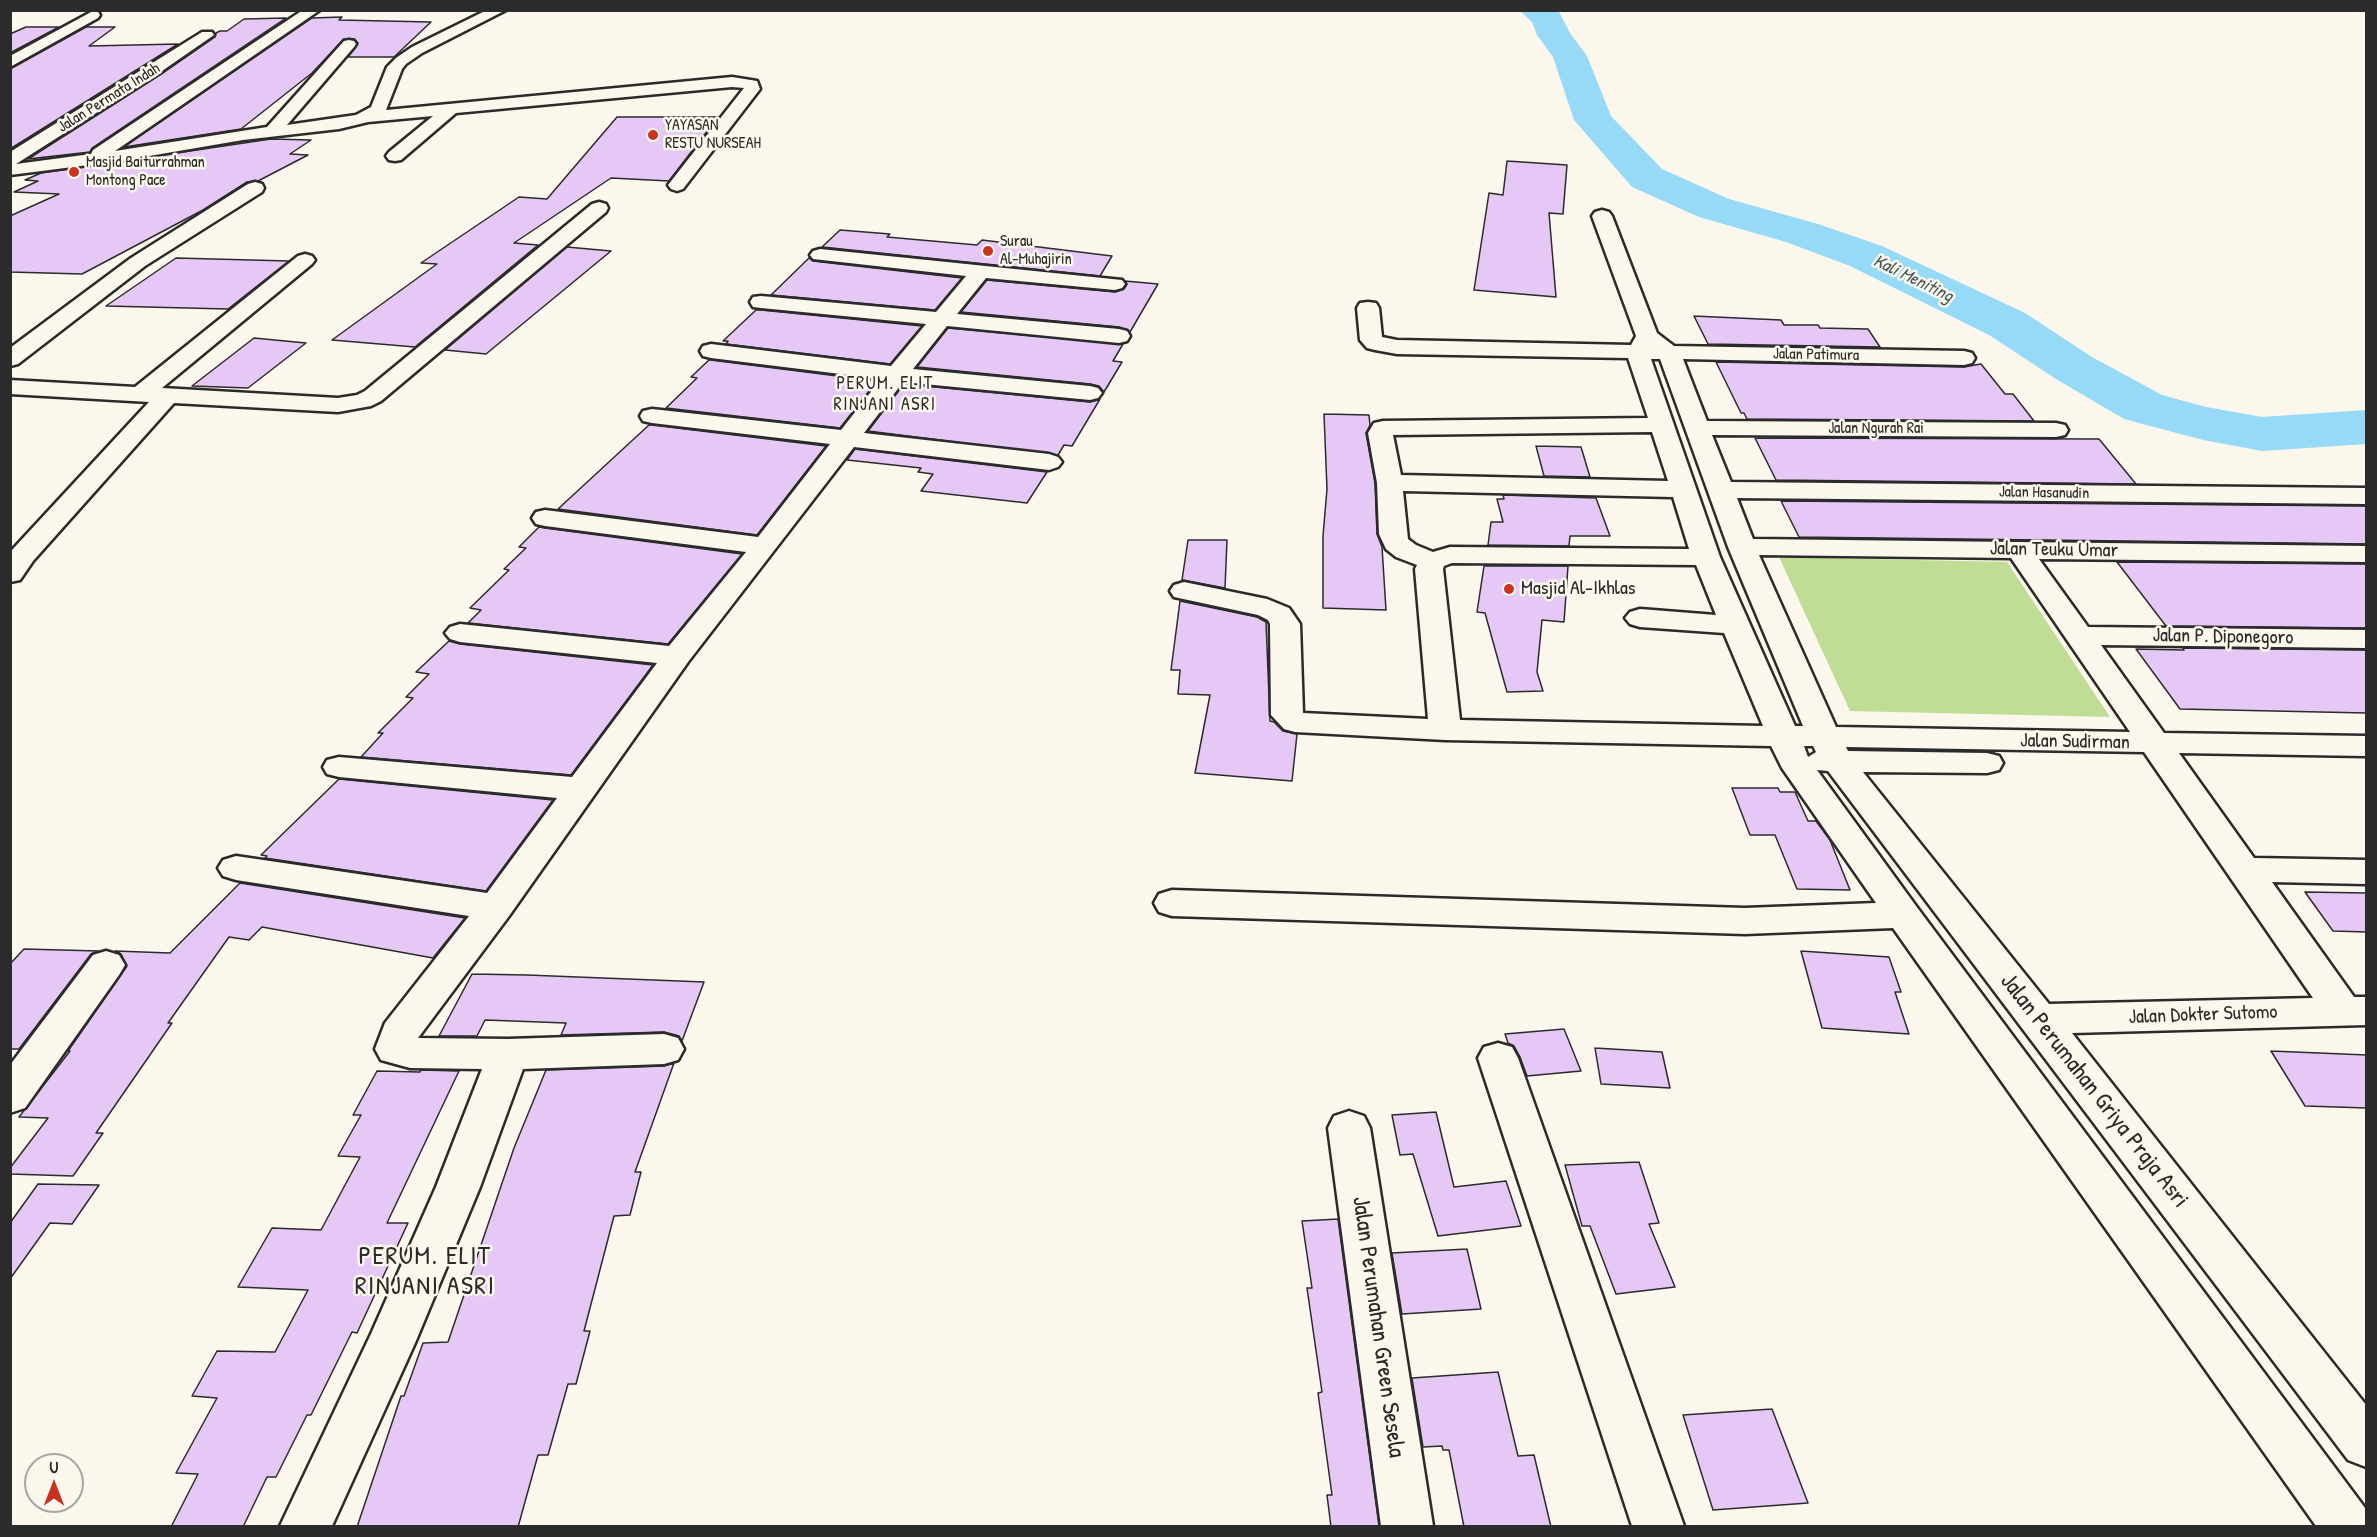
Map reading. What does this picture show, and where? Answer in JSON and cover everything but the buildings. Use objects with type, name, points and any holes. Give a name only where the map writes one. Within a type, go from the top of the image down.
[{"type":"street","points":[[90,160],[313,10]]},
{"type":"street","points":[[366,117],[379,108],[395,67],[401,61],[417,50],[500,10]]},
{"type":"street","points":[[10,63],[93,15]]},
{"type":"street","name":"Jalan Permata Indah","points":[[10,160],[158,69],[207,35]]},
{"type":"street","points":[[273,131],[349,44]]},
{"type":"street","points":[[10,170],[90,160],[273,131],[339,124],[366,117],[732,82],[751,84],[752,89],[677,185]]},
{"type":"street","points":[[395,156],[450,110]]},
{"type":"street","points":[[10,359],[138,262],[255,188]]},
{"type":"street","points":[[10,387],[338,405],[367,399],[599,208]]},
{"type":"street","points":[[1602,216],[1679,427],[1684,489],[1706,557],[1736,625],[1903,915],[2347,1527]]},
{"type":"street","points":[[820,255],[1115,284]]},
{"type":"street","points":[[141,394],[305,260]]},
{"type":"street","points":[[664,1050],[508,1054],[410,1053],[395,1049],[399,1034],[496,907],[677,656],[897,374],[980,272]]},
{"type":"street","points":[[761,302],[940,321],[1119,336]]},
{"type":"street","name":"Jalan Patimura","points":[[1368,308],[1371,340],[1385,346],[1651,347],[1964,358]]},
{"type":"street","points":[[711,351],[897,374],[1090,393]]},
{"type":"street","points":[[10,574],[22,556],[167,396]]},
{"type":"street","points":[[652,416],[1049,462]]},
{"type":"street","name":"Jalan Ngurah Rai","points":[[1390,483],[1380,433],[1383,428],[1390,427],[2056,430]]},
{"type":"street","points":[[1679,427],[1722,490],[1809,749]]},
{"type":"street","points":[[1684,489],[1390,483],[1393,534],[1396,543],[1406,551],[1432,561],[1450,555],[1706,557]]},
{"type":"street","name":"Jalan Hasanudin","points":[[1722,490],[2367,496]]},
{"type":"street","points":[[545,518],[765,546]]},
{"type":"street","name":"Jalan Teuku Umar","points":[[1742,547],[2367,554]]},
{"type":"street","points":[[2019,550],[2245,870],[2355,1011]]},
{"type":"street","points":[[1432,561],[1429,569],[1445,730]]},
{"type":"street","points":[[1184,591],[1267,608],[1280,614],[1285,624],[1287,715],[1295,722],[1809,749],[2164,754],[2367,768]]},
{"type":"street","points":[[1640,618],[1736,625]]},
{"type":"street","points":[[460,633],[677,656]]},
{"type":"street","name":"Jalan P. Diponegoro","points":[[2080,636],[2367,639]]},
{"type":"street","name":"Jalan Sudirman","points":[[2164,754],[2367,746]]},
{"type":"street","name":"Jalan Perumahan Griya Praja Asri","points":[[1809,749],[2039,1019],[2367,1443]]},
{"type":"street","points":[[339,767],[581,789]]},
{"type":"street","points":[[236,868],[496,907]]},
{"type":"street","points":[[2245,870],[2367,872]]},
{"type":"street","points":[[1172,903],[1745,921],[1903,915]]},
{"type":"street","points":[[10,1097],[106,965]]},
{"type":"street","name":"Jalan Dokter Sutomo","points":[[2039,1019],[2355,1011]]},
{"type":"street","points":[[306,1527],[391,1343],[445,1218],[508,1054]]},
{"type":"street","points":[[1498,1058],[1659,1527]]},
{"type":"street","name":"Jalan Perumahan Green Sesela","points":[[1349,1128],[1407,1527]]},
{"type":"green space","points":[[1779,557],[2007,562],[2110,717],[1850,711]]},
{"type":"waterway","name":"Kali Meniting","points":[[1535,10],[1546,17],[1554,35],[1570,56],[1593,120],[1647,178],[1714,208],[1802,233],[1866,256],[2007,324],[2074,368],[2143,407],[2203,423],[2262,434],[2366,427]]},
{"type":"place","name":"YAYASAN RESTU NURSEAH","points":[[653,135]]},
{"type":"place","name":"Masjid Baiturrahman Montong Pace","points":[[74,172]]},
{"type":"place","name":"Surau Al-Muhajirin","points":[[988,251]]},
{"type":"place","name":"Masjid Al-Ikhlas","points":[[1509,589]]},
{"type":"district","name":"PERUM. ELIT RINJANI ASRI","points":[[885,394]]},
{"type":"district","name":"PERUM. ELIT RINJANI ASRI","points":[[425,1272]]}]
